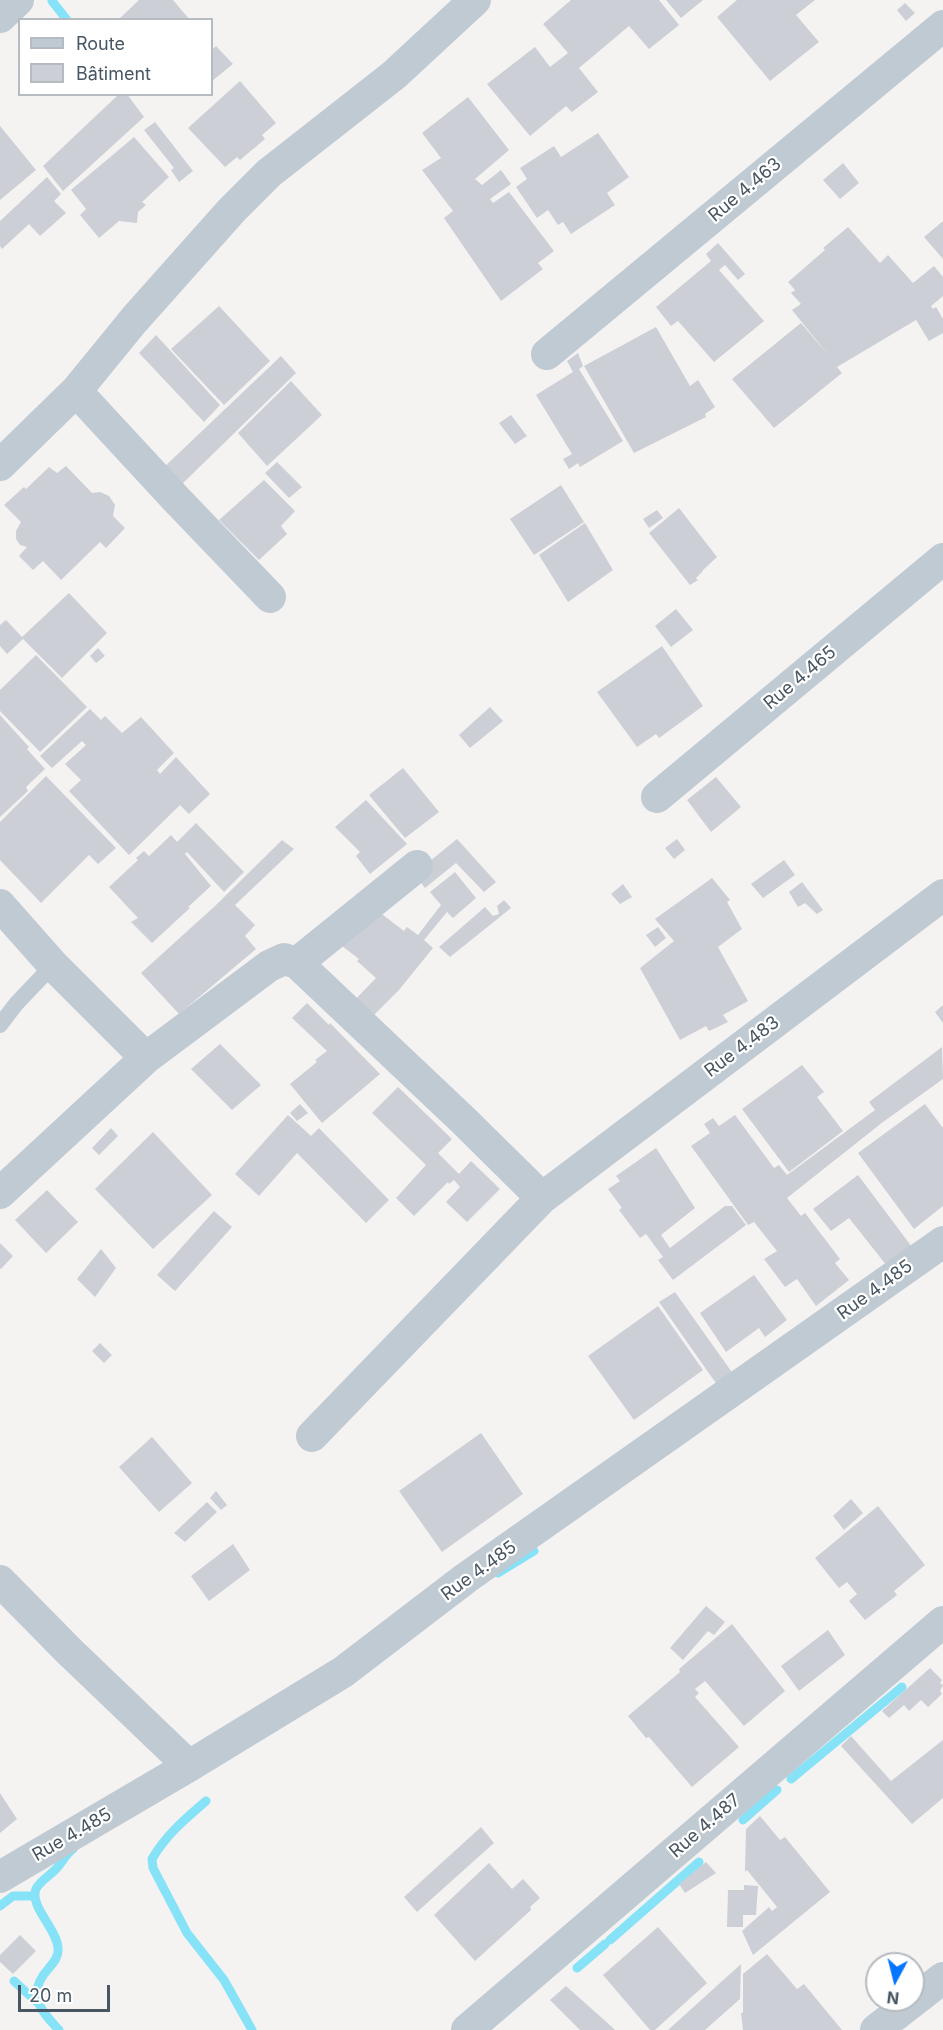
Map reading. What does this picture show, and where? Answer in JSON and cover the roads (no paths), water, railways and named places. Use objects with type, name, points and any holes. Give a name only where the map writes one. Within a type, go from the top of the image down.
[{"type":"street","points":[[0,17],[18,0]]},
{"type":"street","points":[[0,465],[76,391],[134,320],[231,211],[269,173],[394,75],[475,0]]},
{"type":"street","name":"Rue 4.463","points":[[547,354],[943,27]]},
{"type":"street","points":[[76,391],[270,597]]},
{"type":"street","name":"Rue 4.465","points":[[657,797],[943,559]]},
{"type":"street","points":[[297,963],[417,866]]},
{"type":"street","name":"Rue 4.483","points":[[312,1437],[542,1198],[943,895]]},
{"type":"street","points":[[0,905],[53,965],[146,1058]]},
{"type":"street","points":[[0,1193],[146,1058],[269,966],[284,959],[297,963],[455,1112],[542,1198]]},
{"type":"street","name":"Rue 4.485","points":[[0,1877],[343,1672],[466,1578],[943,1242]]},
{"type":"street","points":[[0,1581],[189,1766]]},
{"type":"street","name":"Rue 4.487","points":[[467,2030],[943,1622]]},
{"type":"street","points":[[876,2030],[943,1978]]},
{"type":"lane","points":[[0,1025],[16,1004],[53,965]]},
{"type":"waterway","points":[[52,1],[65,18]]},
{"type":"waterway","points":[[498,1573],[534,1551]]},
{"type":"waterway","points":[[791,1779],[902,1687]]},
{"type":"waterway","points":[[743,1820],[777,1790]]},
{"type":"waterway","points":[[206,1801],[163,1842],[152,1859],[153,1868],[187,1933],[224,1980],[252,2030]]},
{"type":"waterway","points":[[59,2030],[41,2008],[38,2000],[38,1985],[56,1959],[58,1951],[53,1933],[36,1903],[35,1896],[40,1884],[73,1849]]},
{"type":"waterway","points":[[610,1940],[699,1862]]},
{"type":"waterway","points":[[0,1906],[13,1896],[35,1896]]},
{"type":"waterway","points":[[577,1968],[605,1944]]},
{"type":"waterway","points":[[14,1981],[39,2004]]}]
